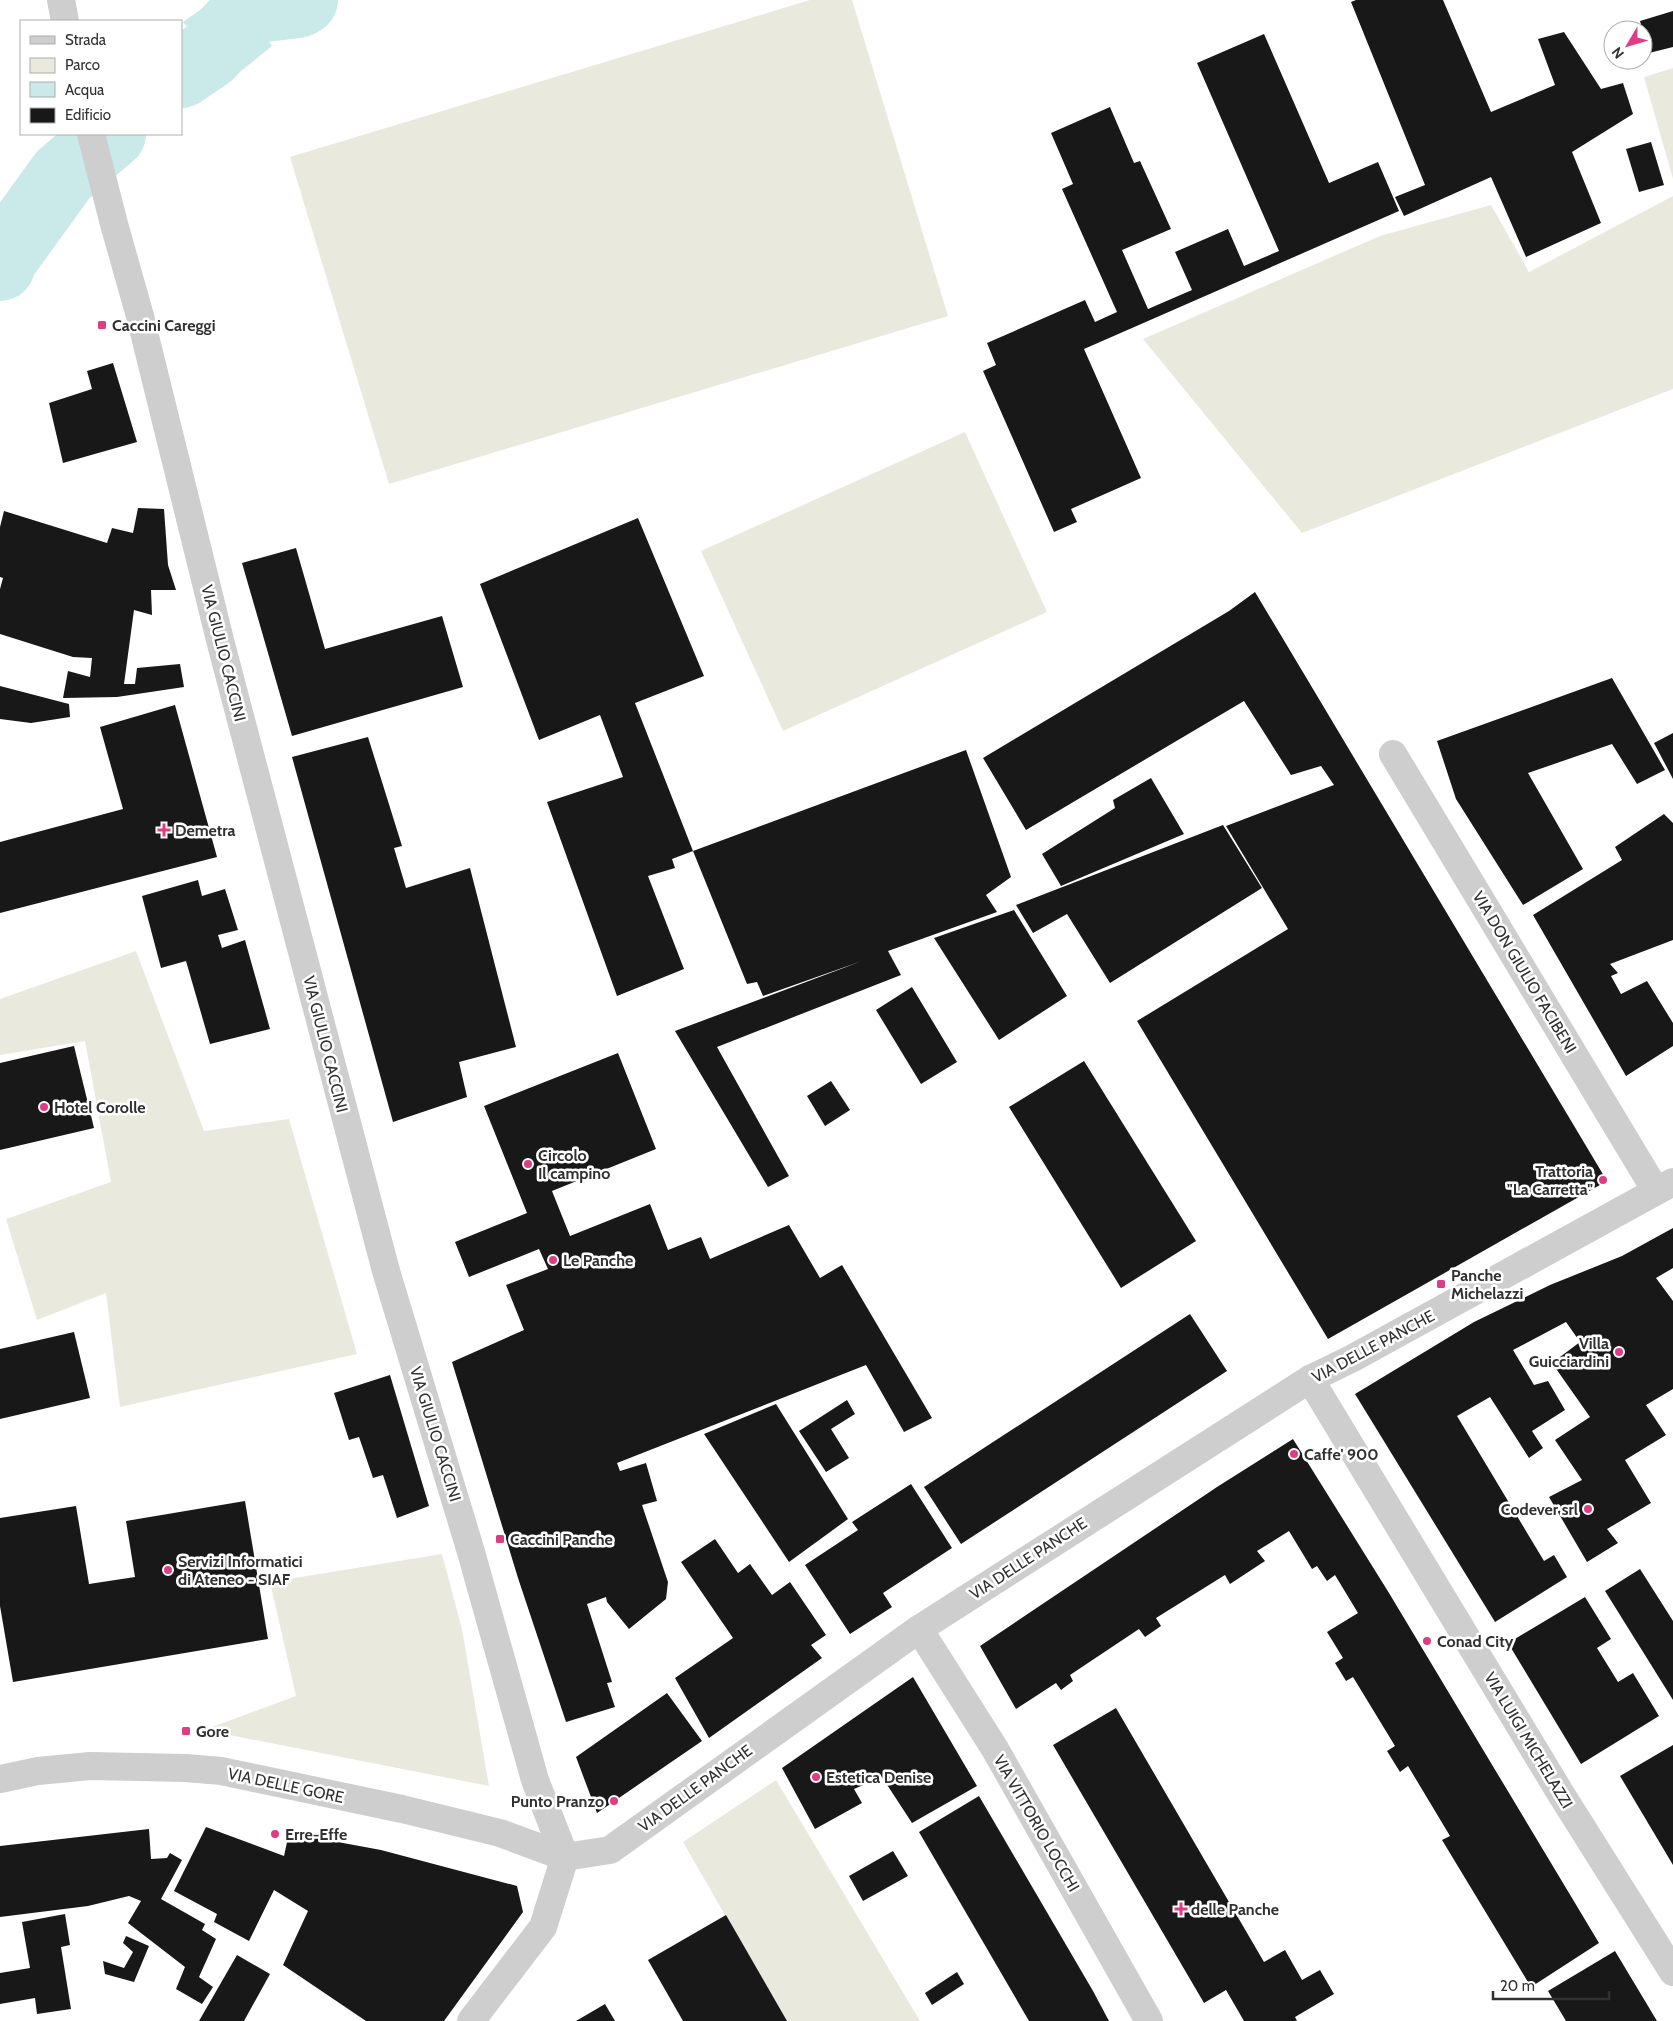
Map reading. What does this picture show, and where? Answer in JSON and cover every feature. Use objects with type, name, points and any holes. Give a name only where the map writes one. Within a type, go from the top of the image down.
[{"type":"street","points":[[61,0],[65,20]]},
{"type":"street","name":"VIA GIULIO CACCINI","points":[[91,135],[140,316],[221,644],[386,1271],[471,1552],[535,1780],[565,1857]]},
{"type":"street","name":"VIA DON GIULIO FACIBENI","points":[[1393,754],[1664,1187]]},
{"type":"street","name":"VIA DELLE PANCHE","points":[[565,1857],[610,1850],[919,1629],[1310,1379],[1664,1187]]},
{"type":"street","name":"VIA LUIGI MICHELAZZI","points":[[1310,1379],[1561,1794],[1673,1972]]},
{"type":"street","name":"VIA VITTORIO LOCCHI","points":[[919,1629],[995,1749],[1149,2021]]},
{"type":"street","name":"VIA DELLE GORE","points":[[0,1779],[38,1771],[90,1766],[139,1766],[221,1771],[402,1809],[500,1833],[565,1857]]},
{"type":"street","points":[[472,2021],[543,1927],[565,1857]]},
{"type":"green space","points":[[810,0],[852,0],[948,316],[389,484],[290,157]]},
{"type":"green space","points":[[1673,68],[1673,179],[1644,77]]},
{"type":"green space","points":[[1673,196],[1673,389],[1302,533],[1143,339],[1380,236],[1491,205],[1529,272]]},
{"type":"green space","points":[[965,432],[1047,612],[783,731],[701,551]]},
{"type":"green space","points":[[136,951],[204,1131],[289,1119],[357,1354],[120,1407],[106,1293],[37,1320],[6,1219],[111,1182],[85,1041],[0,1055],[0,999]]},
{"type":"green space","points":[[442,1554],[462,1629],[489,1786],[204,1730],[296,1696],[270,1582]]},
{"type":"green space","points":[[776,1780],[920,2021],[786,2021],[683,1842]]},
{"type":"water","points":[[214,0],[238,0],[272,46],[231,79],[183,22]]},
{"type":"building","points":[[1356,0],[1443,0],[1491,112],[1555,85],[1538,39],[1564,32],[1601,89],[1623,83],[1633,114],[1572,152],[1601,223],[1526,257],[1491,177],[1404,216],[1395,197],[1425,185],[1351,2]]},
{"type":"building","points":[[1673,11],[1673,47],[1653,52],[1653,20],[1643,20]]},
{"type":"building","points":[[1264,34],[1329,183],[1378,162],[1399,211],[1084,349],[1141,478],[1071,509],[1077,522],[1054,532],[983,371],[996,365],[987,343],[1085,300],[1095,322],[1117,312],[1062,189],[1073,184],[1051,133],[1110,107],[1134,163],[1140,161],[1171,229],[1122,250],[1148,309],[1192,290],[1175,252],[1228,229],[1244,266],[1279,251],[1197,63]]},
{"type":"building","points":[[1651,142],[1664,185],[1639,192],[1626,149]]},
{"type":"building","points":[[113,363],[137,442],[63,463],[49,403],[92,389],[87,371]]},
{"type":"building","points":[[138,508],[164,509],[168,565],[176,590],[151,590],[152,615],[134,610],[124,684],[135,684],[137,668],[180,664],[184,687],[117,697],[63,698],[68,671],[90,677],[92,658],[73,657],[0,634],[0,589],[3,578],[0,577],[0,527],[4,511],[107,543],[112,528],[133,533]]},
{"type":"building","points":[[638,518],[704,676],[635,703],[693,851],[672,859],[675,868],[648,876],[684,969],[617,996],[547,802],[623,777],[600,715],[539,740],[480,584]]},
{"type":"building","points":[[296,548],[325,649],[442,616],[463,687],[292,736],[242,563]]},
{"type":"building","points":[[1255,592],[1607,1181],[1328,1339],[1137,1021],[1288,929],[1226,826],[1334,785],[1321,766],[1291,775],[1244,701],[1026,830],[983,758],[1229,611]]},
{"type":"building","points":[[1612,678],[1665,770],[1637,784],[1612,744],[1528,773],[1583,869],[1523,905],[1456,799],[1437,741]]},
{"type":"building","points":[[0,686],[69,704],[70,717],[31,723],[0,719]]},
{"type":"building","points":[[175,705],[217,857],[0,913],[0,842],[123,809],[100,727]]},
{"type":"building","points":[[1673,733],[1673,779],[1654,743]]},
{"type":"building","points":[[368,737],[402,846],[394,848],[406,888],[470,868],[516,1047],[459,1062],[467,1097],[393,1122],[292,757]]},
{"type":"building","points":[[966,750],[1011,877],[986,895],[997,912],[888,951],[901,975],[717,1047],[789,1176],[768,1187],[675,1031],[862,961],[763,996],[757,982],[747,984],[693,851]]},
{"type":"building","points":[[1151,778],[1184,834],[1061,886],[1042,854],[1115,808],[1113,800]]},
{"type":"building","points":[[1664,814],[1673,823],[1673,940],[1610,964],[1618,973],[1611,976],[1621,994],[1647,981],[1673,1023],[1673,1046],[1626,1076],[1533,915],[1622,860],[1615,847]]},
{"type":"building","points":[[1223,825],[1262,888],[1110,983],[1067,914],[1033,933],[1016,905]]},
{"type":"building","points":[[198,880],[202,896],[225,889],[238,930],[218,935],[222,948],[245,940],[270,1029],[210,1044],[186,961],[161,968],[142,896]]},
{"type":"building","points":[[1014,910],[1067,996],[999,1040],[934,938]]},
{"type":"building","points":[[912,987],[957,1062],[921,1084],[876,1010]]},
{"type":"building","name":"Hotel Corolle","points":[[74,1046],[94,1128],[0,1150],[0,1063]]},
{"type":"building","points":[[618,1053],[656,1149],[552,1191],[570,1236],[650,1204],[668,1250],[701,1237],[710,1259],[789,1225],[820,1278],[842,1265],[932,1418],[904,1432],[866,1365],[617,1463],[620,1471],[646,1463],[657,1501],[642,1505],[668,1582],[666,1599],[629,1629],[607,1602],[606,1597],[587,1604],[612,1682],[607,1683],[615,1707],[566,1722],[518,1578],[452,1362],[524,1330],[506,1285],[548,1269],[539,1249],[469,1277],[455,1242],[527,1213],[484,1106]]},
{"type":"building","points":[[1084,1061],[1196,1241],[1121,1288],[1009,1107]]},
{"type":"building","points":[[831,1081],[850,1110],[825,1126],[807,1096]]},
{"type":"building","points":[[1673,1228],[1673,1268],[1656,1278],[1673,1301],[1673,1389],[1646,1405],[1666,1435],[1625,1460],[1651,1503],[1607,1529],[1618,1543],[1587,1562],[1549,1497],[1582,1480],[1555,1440],[1590,1417],[1552,1363],[1580,1342],[1566,1322],[1513,1350],[1534,1385],[1548,1381],[1565,1410],[1532,1431],[1543,1448],[1529,1458],[1490,1397],[1457,1416],[1544,1561],[1554,1555],[1567,1577],[1495,1622],[1355,1394],[1474,1322],[1550,1285],[1622,1256]]},
{"type":"building","points":[[1190,1314],[1227,1371],[961,1544],[924,1487]]},
{"type":"building","points":[[74,1332],[90,1398],[0,1419],[0,1349]]},
{"type":"building","points":[[390,1375],[429,1506],[397,1518],[383,1475],[373,1478],[359,1437],[349,1440],[334,1393]]},
{"type":"building","points":[[847,1400],[855,1414],[831,1429],[849,1458],[826,1472],[799,1431]]},
{"type":"building","points":[[776,1404],[848,1519],[789,1562],[704,1434]]},
{"type":"building","points":[[1293,1439],[1389,1593],[1599,1943],[1531,1987],[1442,1840],[1450,1836],[1408,1766],[1400,1772],[1387,1751],[1395,1746],[1353,1677],[1346,1681],[1335,1663],[1343,1658],[1327,1632],[1358,1613],[1335,1575],[1327,1581],[1317,1566],[1312,1569],[1289,1531],[1257,1551],[1265,1561],[1230,1584],[1225,1575],[1156,1618],[1161,1626],[1145,1637],[1139,1629],[1070,1675],[1073,1681],[1061,1690],[1056,1683],[1016,1709],[980,1646],[1217,1487]]},
{"type":"building","points":[[911,1484],[952,1548],[883,1593],[892,1607],[850,1634],[805,1565],[858,1530],[852,1522]]},
{"type":"building","points":[[245,1501],[268,1639],[13,1682],[0,1606],[0,1518],[76,1506],[89,1584],[135,1577],[126,1521]]},
{"type":"building","points":[[715,1539],[738,1573],[750,1564],[772,1595],[790,1582],[826,1635],[811,1645],[822,1658],[709,1738],[675,1678],[733,1638],[681,1562]]},
{"type":"building","points":[[1640,1569],[1673,1621],[1673,1700],[1605,1591]]},
{"type":"building","points":[[1585,1597],[1611,1639],[1597,1648],[1618,1682],[1633,1673],[1659,1716],[1581,1764],[1508,1643]]},
{"type":"building","points":[[913,1677],[977,1786],[912,1823],[882,1777],[854,1789],[862,1803],[815,1829],[782,1768]]},
{"type":"building","points":[[667,1693],[702,1741],[597,1813],[576,1757]]},
{"type":"building","points":[[1116,1708],[1264,1962],[1285,1950],[1302,1980],[1320,1970],[1334,1994],[1295,2017],[1297,2021],[1244,2021],[1226,1990],[1204,2003],[1053,1745]]},
{"type":"building","points":[[1673,1745],[1673,1865],[1620,1776]]},
{"type":"building","points":[[979,1796],[1109,2021],[1029,2021],[919,1832]]},
{"type":"building","points":[[206,1827],[284,1856],[289,1833],[381,1850],[517,1886],[523,1912],[444,2021],[366,2021],[283,1965],[308,1911],[274,1890],[249,1941],[214,1922],[217,1914],[174,1891]]},
{"type":"building","points":[[149,1829],[151,1859],[167,1858],[170,1853],[182,1860],[161,1899],[205,1924],[202,1930],[216,1939],[199,1977],[213,1987],[202,2004],[176,1989],[185,1967],[128,1923],[141,1901],[129,1896],[88,1906],[0,1917],[0,1846]]},
{"type":"building","points":[[893,1851],[908,1876],[863,1901],[849,1876]]},
{"type":"building","points":[[65,1914],[70,1945],[61,1947],[71,2009],[37,2014],[35,1998],[0,2004],[0,1973],[30,1968],[22,1922]]},
{"type":"building","points":[[726,1915],[787,2021],[683,2021],[648,1960]]},
{"type":"building","points":[[126,1936],[149,1946],[134,1982],[105,1974],[103,1961],[124,1968],[133,1952],[123,1943]]},
{"type":"building","points":[[1615,1951],[1657,2021],[1566,2021],[1548,1991]]},
{"type":"building","points":[[237,1955],[270,1974],[244,2021],[199,2021]]},
{"type":"building","points":[[957,1972],[964,1984],[932,2005],[925,1993]]},
{"type":"building","points":[[605,2004],[615,2021],[576,2021]]},
{"type":"waterway","points":[[182,72],[209,54],[248,9],[298,3],[303,0]]},
{"type":"waterway","points":[[0,266],[3,258],[63,175],[110,135]]},
{"type":"place","name":"Caccini Careggi","points":[[102,325]]},
{"type":"place","name":"Demetra","points":[[164,830]]},
{"type":"place","name":"Hotel Corolle","points":[[44,1107]]},
{"type":"place","name":"Circolo Il campino","points":[[528,1164]]},
{"type":"place","name":"Trattoria \"La Carretta\"","points":[[1603,1180]]},
{"type":"place","name":"Le Panche","points":[[553,1260]]},
{"type":"place","name":"Panche Michelazzi","points":[[1441,1284]]},
{"type":"place","name":"Villa Guicciardini","points":[[1619,1352]]},
{"type":"place","name":"Caffe' 900","points":[[1294,1454]]},
{"type":"place","name":"Codever srl","points":[[1588,1509]]},
{"type":"place","name":"Caccini Panche","points":[[500,1539]]},
{"type":"place","name":"Servizi Informatici di Ateneo - SIAF","points":[[168,1570]]},
{"type":"place","name":"Conad City","points":[[1427,1641]]},
{"type":"place","name":"Gore","points":[[186,1731]]},
{"type":"place","name":"Estetica Denise","points":[[816,1777]]},
{"type":"place","name":"Punto Pranzo","points":[[614,1801]]},
{"type":"place","name":"Erre-Effe","points":[[275,1834]]},
{"type":"place","name":"delle Panche","points":[[1181,1909]]}]
